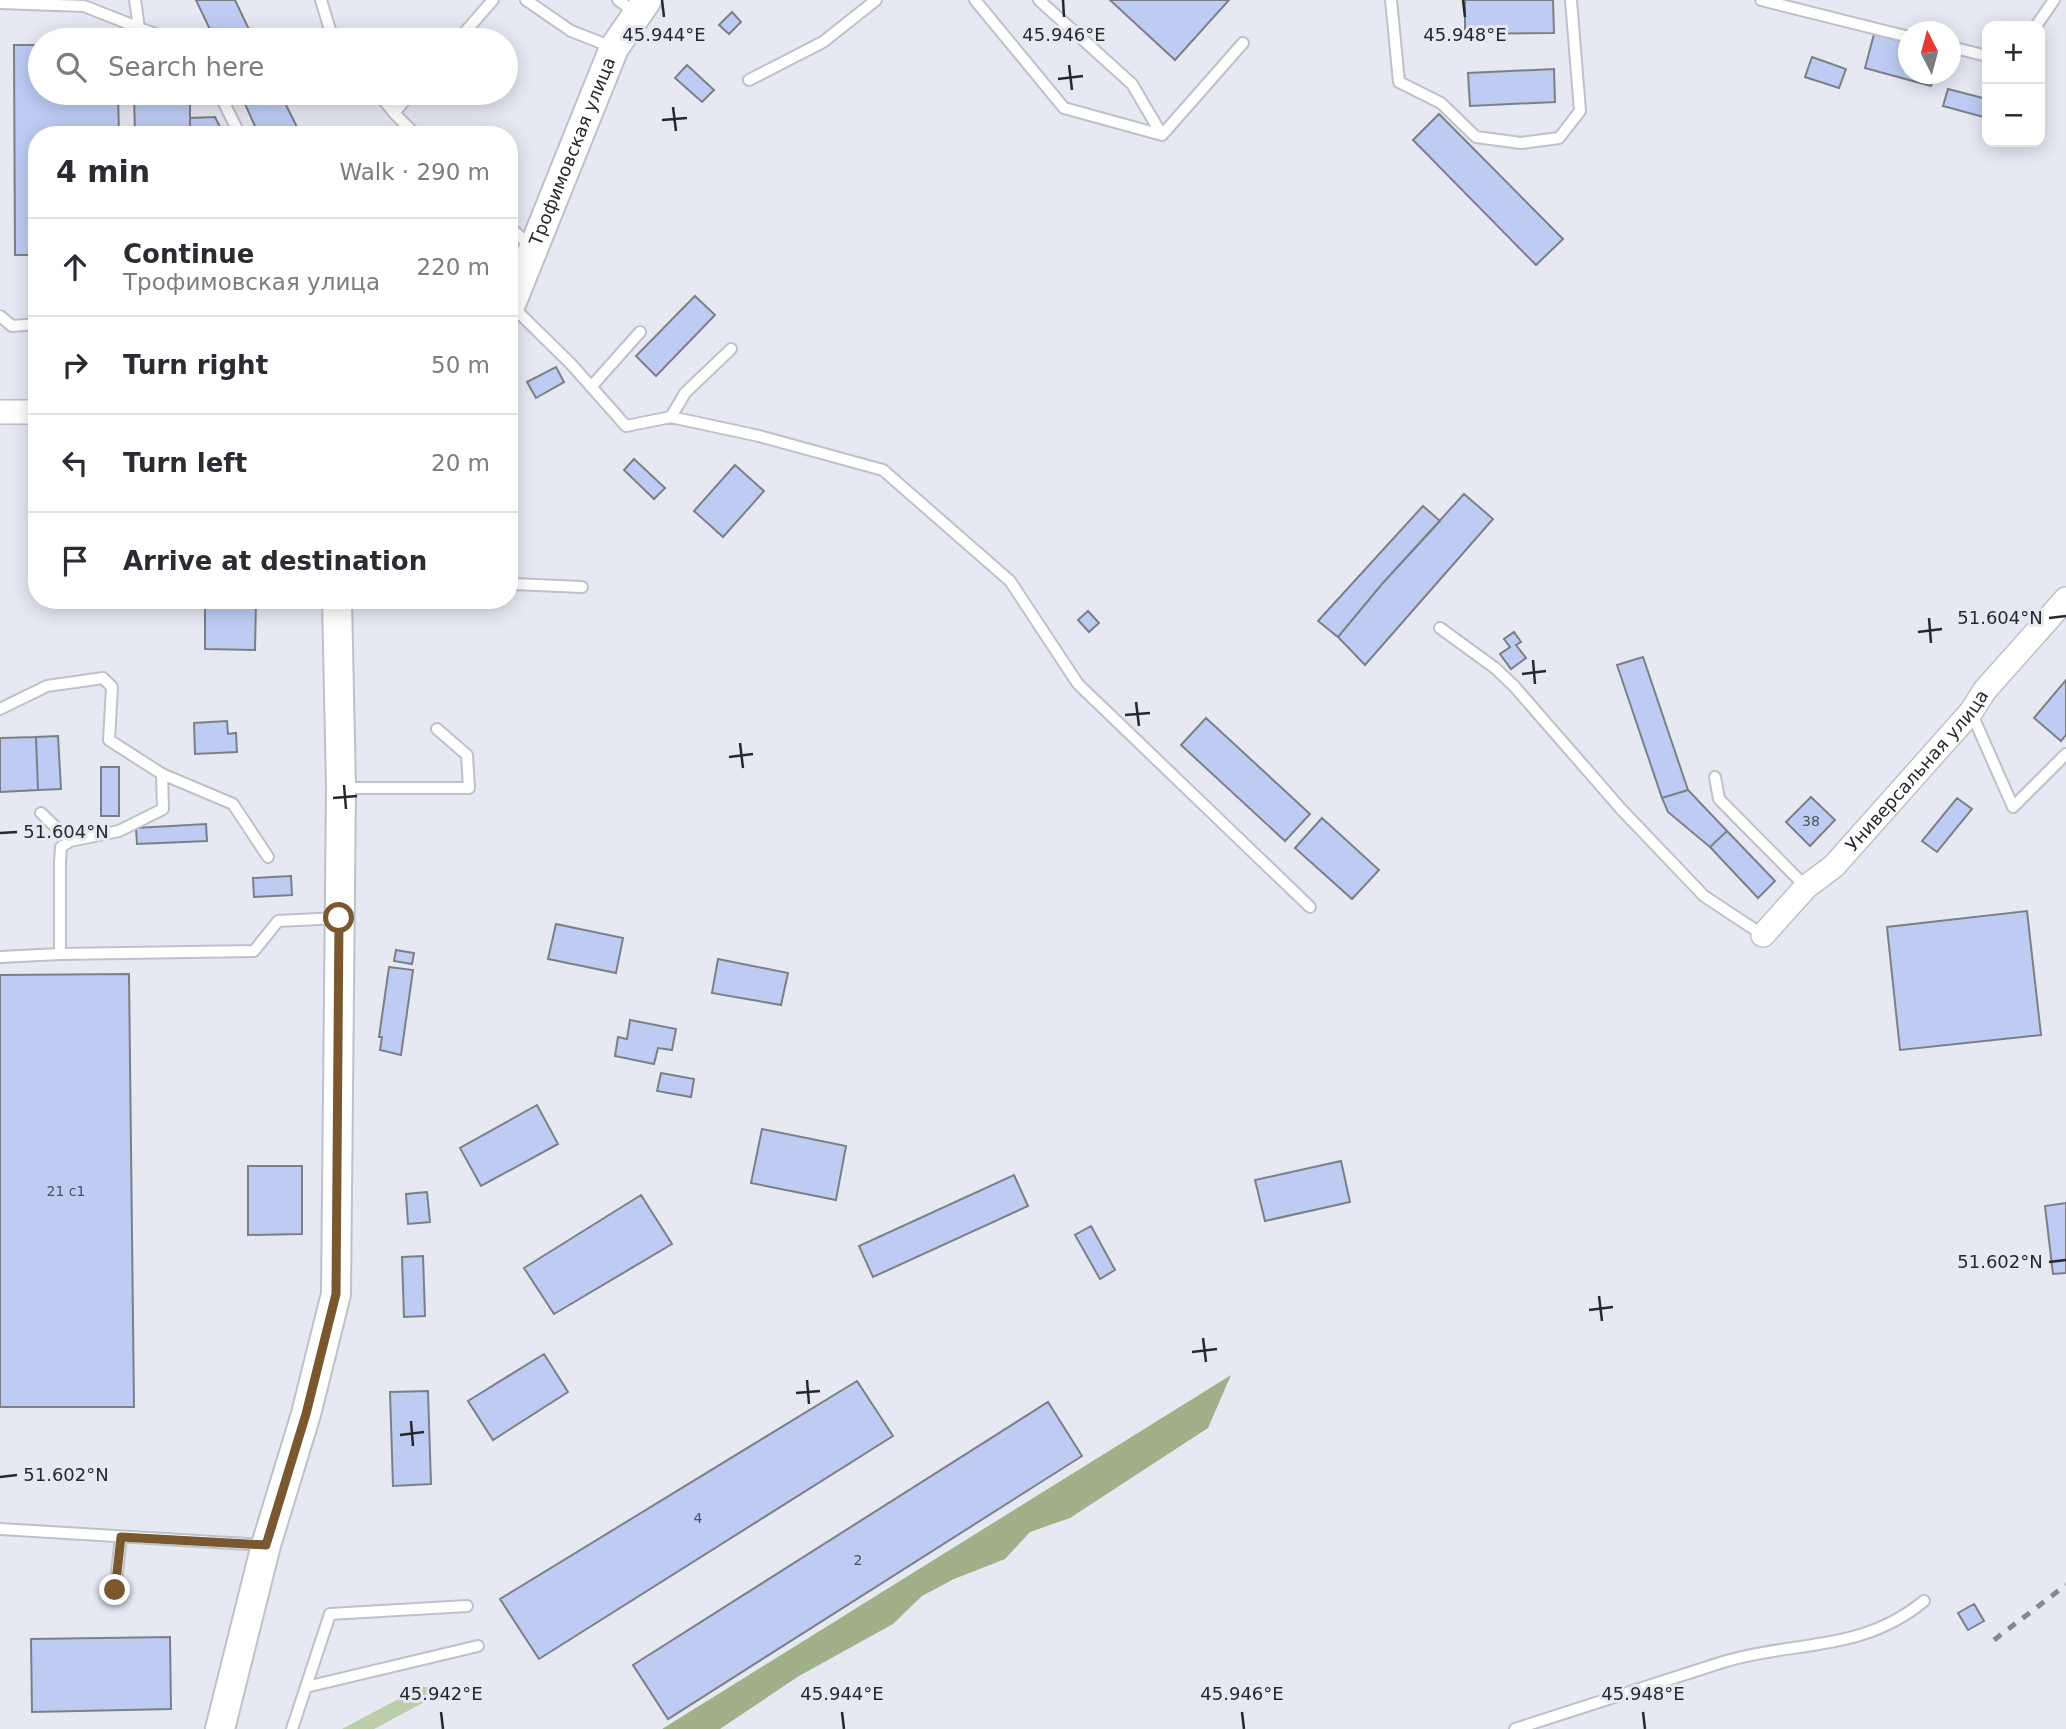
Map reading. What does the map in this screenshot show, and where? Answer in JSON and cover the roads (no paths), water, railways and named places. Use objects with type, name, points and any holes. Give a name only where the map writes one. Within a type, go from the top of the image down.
[{"type":"street","name":"Трофимовская улица","points":[[518,290],[614,48],[634,5]]},
{"type":"street","points":[[0,412],[28,412]]},
{"type":"street","name":"Универсальная улица","points":[[1763,935],[1807,887],[1834,866],[2066,599]]},
{"type":"street","points":[[220,1729],[266,1545],[306,1414],[336,1294],[341,788],[337,609]]},
{"type":"lane","points":[[135,0],[139,28]]},
{"type":"lane","points":[[321,0],[329,28]]},
{"type":"lane","points":[[468,28],[493,0]]},
{"type":"lane","points":[[526,0],[571,31],[614,48]]},
{"type":"lane","points":[[749,80],[823,42],[876,0]]},
{"type":"lane","points":[[975,0],[1064,108],[1162,135]]},
{"type":"lane","points":[[1039,0],[1132,84],[1162,135]]},
{"type":"lane","points":[[1391,0],[1399,82],[1441,103],[1476,137],[1521,143],[1559,138],[1580,111],[1571,0]]},
{"type":"lane","points":[[1761,0],[1805,5],[1898,34]]},
{"type":"lane","points":[[2039,21],[2054,0]]},
{"type":"lane","points":[[0,4],[49,2],[84,5],[139,28]]},
{"type":"lane","points":[[1162,135],[1243,43]]},
{"type":"lane","points":[[1961,50],[1982,55]]},
{"type":"lane","points":[[225,105],[236,126]]},
{"type":"lane","points":[[388,105],[407,126]]},
{"type":"lane","points":[[394,113],[401,105]]},
{"type":"lane","points":[[518,235],[534,250]]},
{"type":"lane","points":[[518,314],[626,426],[671,417],[759,436],[883,470],[1010,581],[1078,684],[1310,907]]},
{"type":"lane","points":[[0,316],[12,326],[28,325]]},
{"type":"lane","points":[[591,387],[640,332]]},
{"type":"lane","points":[[671,417],[685,393],[731,349]]},
{"type":"lane","points":[[518,584],[582,587]]},
{"type":"lane","points":[[1440,628],[1495,668],[1514,686],[1621,809],[1704,896],[1763,935]]},
{"type":"lane","points":[[0,709],[47,686],[103,678],[112,687],[109,740],[162,774],[233,804],[268,857]]},
{"type":"lane","points":[[1970,712],[2013,807],[2066,754]]},
{"type":"lane","points":[[341,788],[469,788],[467,755],[437,729]]},
{"type":"lane","points":[[60,954],[61,847],[70,841],[119,831],[163,808],[162,774]]},
{"type":"lane","points":[[1716,777],[1719,799],[1807,887]]},
{"type":"lane","points":[[41,813],[70,841]]},
{"type":"lane","points":[[0,957],[254,951],[278,921],[339,918]]},
{"type":"lane","points":[[0,1529],[266,1545]]},
{"type":"lane","points":[[115,1590],[121,1537]]},
{"type":"lane","points":[[1515,1729],[1724,1662],[1847,1640],[1906,1616],[1924,1601]]},
{"type":"lane","points":[[292,1729],[330,1614],[467,1606]]},
{"type":"lane","points":[[306,1687],[478,1646]]},
{"type":"railway","points":[[1994,1640],[2066,1585]]}]
